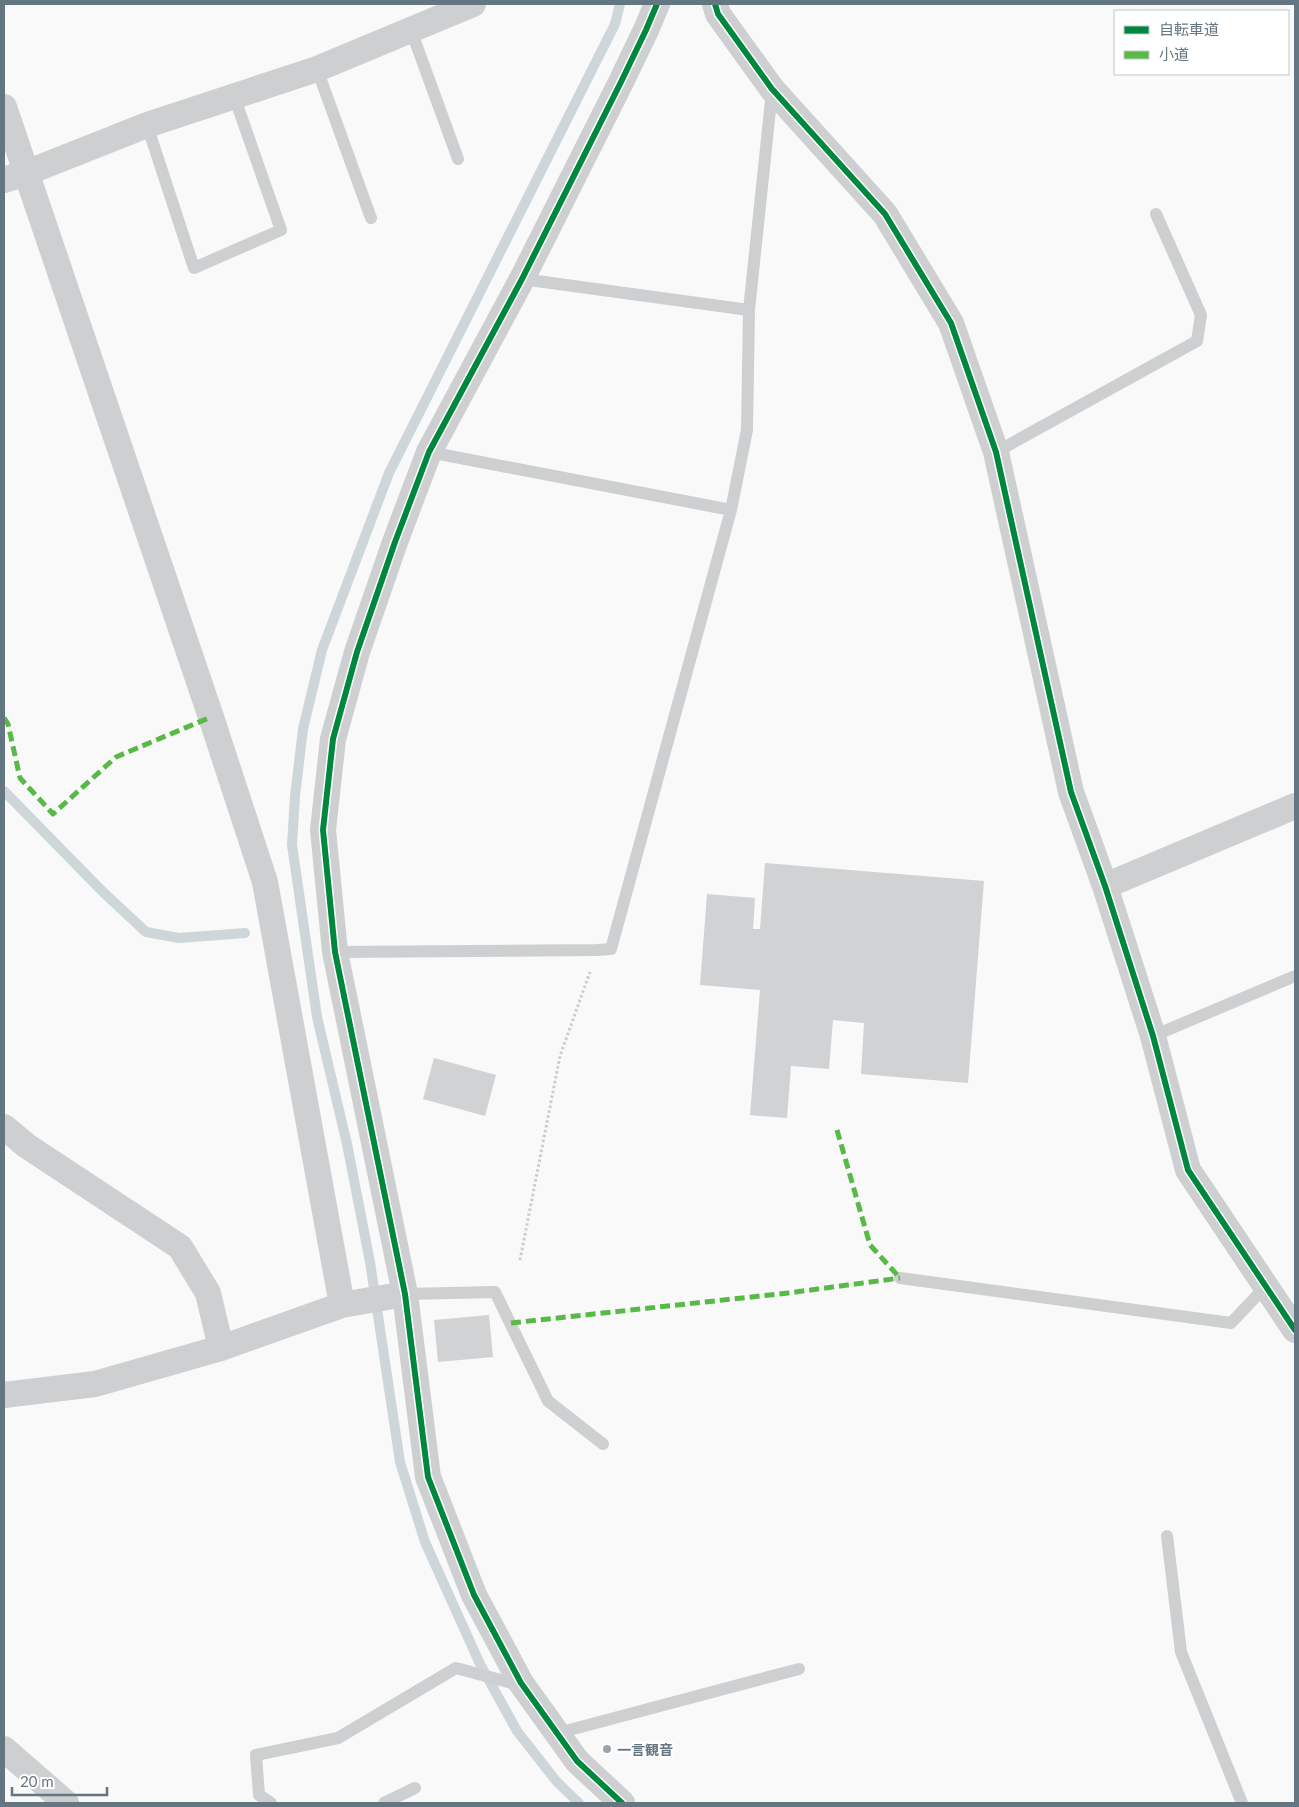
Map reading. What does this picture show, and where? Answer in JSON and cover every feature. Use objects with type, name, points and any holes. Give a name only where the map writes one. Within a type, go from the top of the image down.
[{"type":"street","points":[[15,176],[147,126],[317,69],[473,4]]},
{"type":"street","points":[[622,1803],[577,1761],[558,1732],[517,1683],[474,1595],[428,1477],[335,952],[323,830],[333,738],[357,652],[395,542],[430,452],[522,279],[621,82],[657,4]]},
{"type":"street","points":[[715,4],[718,14],[772,89],[885,214],[950,323],[996,452],[1071,792],[1105,886],[1153,1036],[1188,1170],[1295,1330]]},
{"type":"street","points":[[4,107],[15,176],[211,717],[265,882],[349,1304]]},
{"type":"street","points":[[1105,886],[1295,806]]},
{"type":"street","points":[[4,1127],[28,1146],[180,1247],[208,1293],[221,1348]]},
{"type":"street","points":[[4,1395],[95,1384],[221,1348],[349,1304],[396,1296]]},
{"type":"street","points":[[4,1749],[66,1803]]},
{"type":"lane","points":[[411,30],[458,159]]},
{"type":"lane","points":[[317,69],[371,218]]},
{"type":"lane","points":[[335,952],[611,949],[731,510],[747,430],[749,310],[772,89]]},
{"type":"lane","points":[[147,126],[194,268],[281,230],[234,96]]},
{"type":"lane","points":[[996,452],[1197,341],[1201,315],[1156,214]]},
{"type":"lane","points":[[522,279],[749,310]]},
{"type":"lane","points":[[430,452],[731,510]]},
{"type":"lane","points":[[1153,1036],[1295,976]]},
{"type":"lane","points":[[900,1278],[1231,1323],[1266,1286]]},
{"type":"lane","points":[[396,1296],[496,1292],[548,1401],[603,1444]]},
{"type":"lane","points":[[1167,1536],[1181,1652],[1242,1803]]},
{"type":"lane","points":[[271,1803],[259,1795],[256,1755],[338,1738],[456,1668],[517,1683]]},
{"type":"lane","points":[[558,1732],[799,1669]]},
{"type":"lane","points":[[384,1803],[415,1788]]},
{"type":"path","points":[[520,1260],[560,1056],[597,950]]},
{"type":"building","points":[[765,863],[984,881],[968,1083],[861,1074],[864,1023],[833,1020],[829,1069],[791,1066],[787,1118],[750,1115],[760,990],[700,985],[707,894],[755,898],[753,929],[760,929]]},
{"type":"building","points":[[434,1058],[496,1075],[485,1116],[423,1099]]},
{"type":"building","points":[[489,1315],[493,1357],[438,1362],[434,1320]]},
{"type":"waterway","points":[[579,1803],[557,1782],[517,1731],[480,1664],[425,1542],[400,1462],[370,1262],[347,1144],[317,1017],[292,845],[295,796],[303,729],[322,650],[389,473],[615,24],[620,4]]},
{"type":"waterway","points":[[4,791],[103,892],[146,932],[179,938],[245,933]]},
{"type":"marked path","points":[[4,718],[8,724],[20,778],[53,814],[116,757],[211,717]]},
{"type":"marked path","points":[[837,1130],[870,1245],[900,1278]]},
{"type":"marked path","points":[[511,1323],[788,1293],[900,1278]]},
{"type":"cycle path","points":[[622,1803],[577,1761],[521,1683],[474,1595],[428,1477],[405,1294],[335,952],[323,830],[333,739],[357,652],[395,542],[429,452],[522,279],[621,82],[657,4]]},
{"type":"cycle path","points":[[715,4],[718,14],[772,89],[885,214],[951,323],[996,452],[1071,792],[1105,886],[1153,1036],[1188,1170],[1295,1330]]},
{"type":"place","name":"一言観音","points":[[607,1749]]}]
